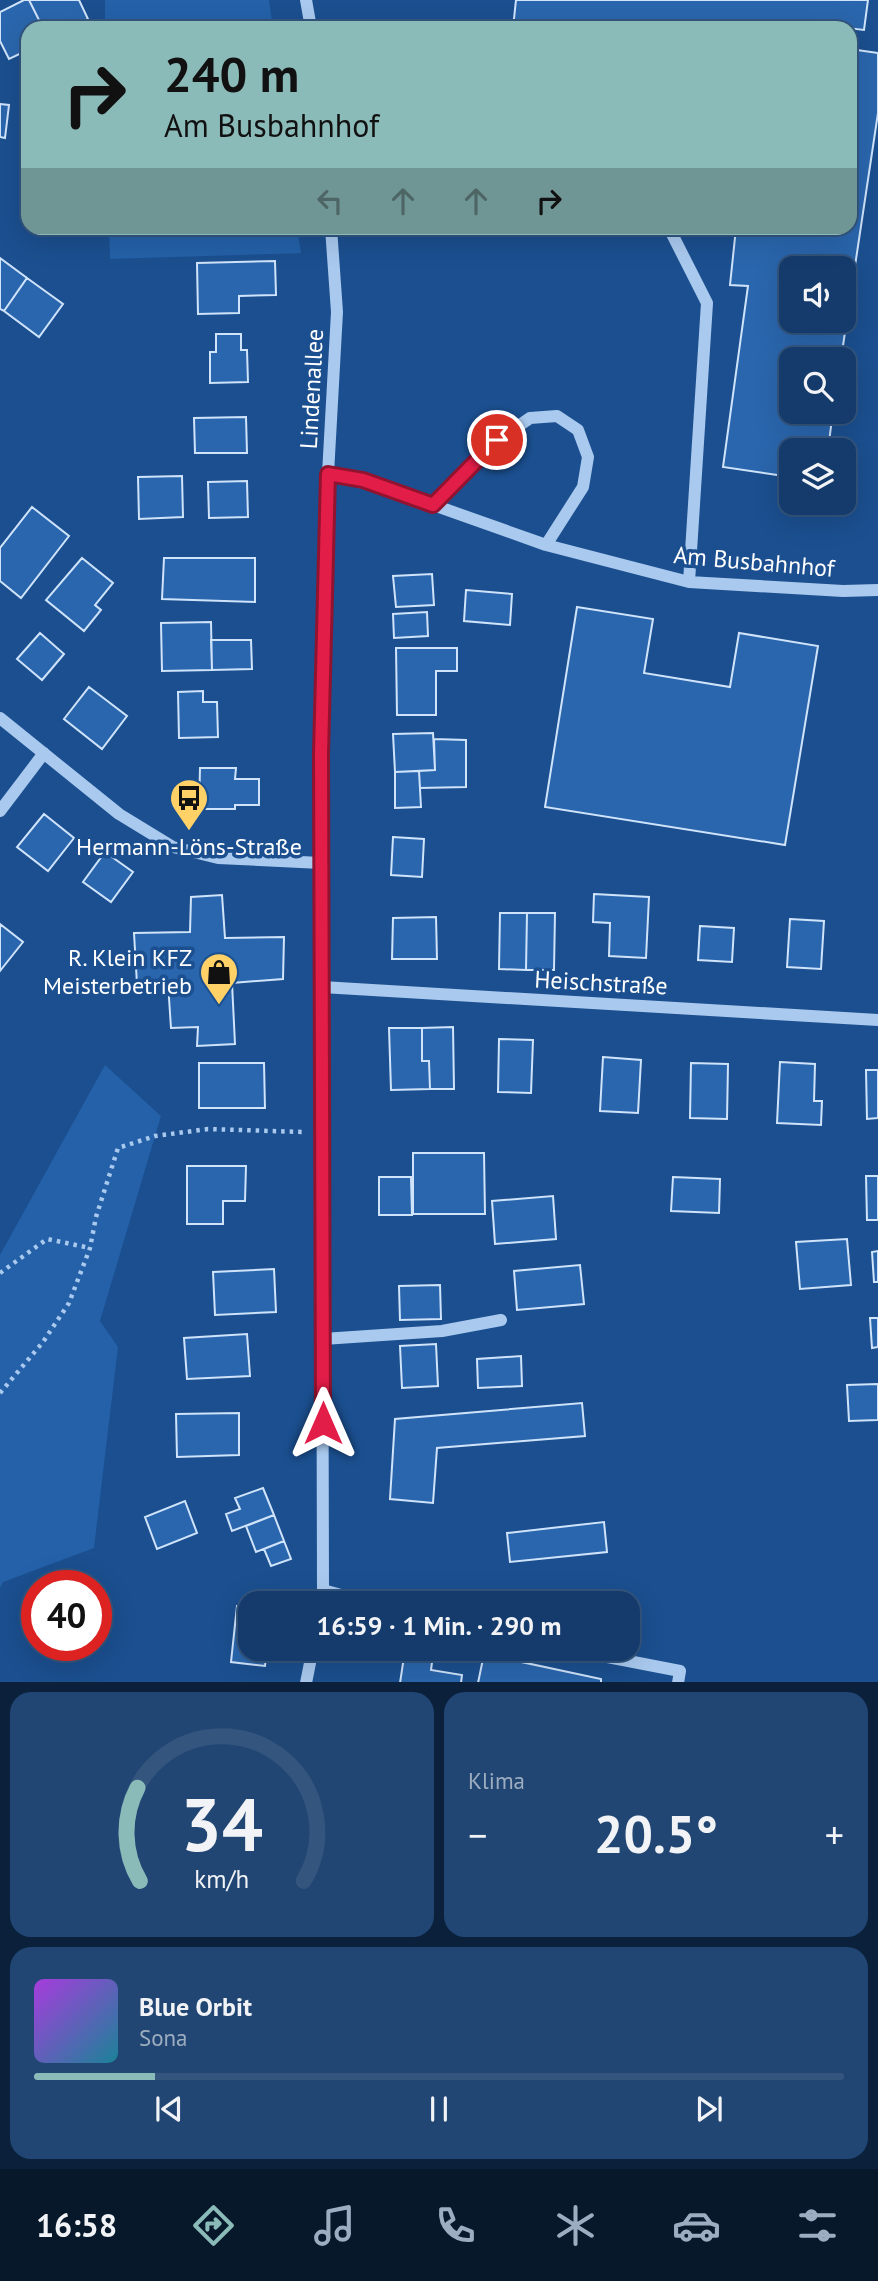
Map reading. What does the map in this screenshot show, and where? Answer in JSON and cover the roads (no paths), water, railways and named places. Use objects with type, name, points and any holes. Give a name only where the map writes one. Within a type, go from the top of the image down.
[{"type":"street","points":[[306,0],[310,21]]},
{"type":"street","name":"Lindenallee","points":[[323,1590],[321,754],[328,474],[337,312],[332,235]]},
{"type":"street","points":[[673,235],[707,303],[689,582]]},
{"type":"street","points":[[433,505],[497,440],[530,418],[557,416],[578,430],[588,457],[583,487],[546,545]]},
{"type":"street","name":"Am Busbahnhof","points":[[328,474],[363,480],[546,545],[689,582],[843,591],[878,590]]},
{"type":"street","points":[[0,718],[119,814],[173,847],[218,858],[321,863]]},
{"type":"street","points":[[0,811],[44,752]]},
{"type":"street","name":"Heischstraße","points":[[322,987],[878,1020]]},
{"type":"street","points":[[323,1339],[442,1331],[500,1320]]},
{"type":"street","points":[[306,1682],[310,1661]]},
{"type":"street","points":[[628,1661],[680,1671],[678,1682]]},
{"type":"place","name":"Hermann-Löns-Straße","points":[[189,832]]},
{"type":"place","name":"R. Klein KFZ Meisterbetrieb","points":[[219,1006]]}]
